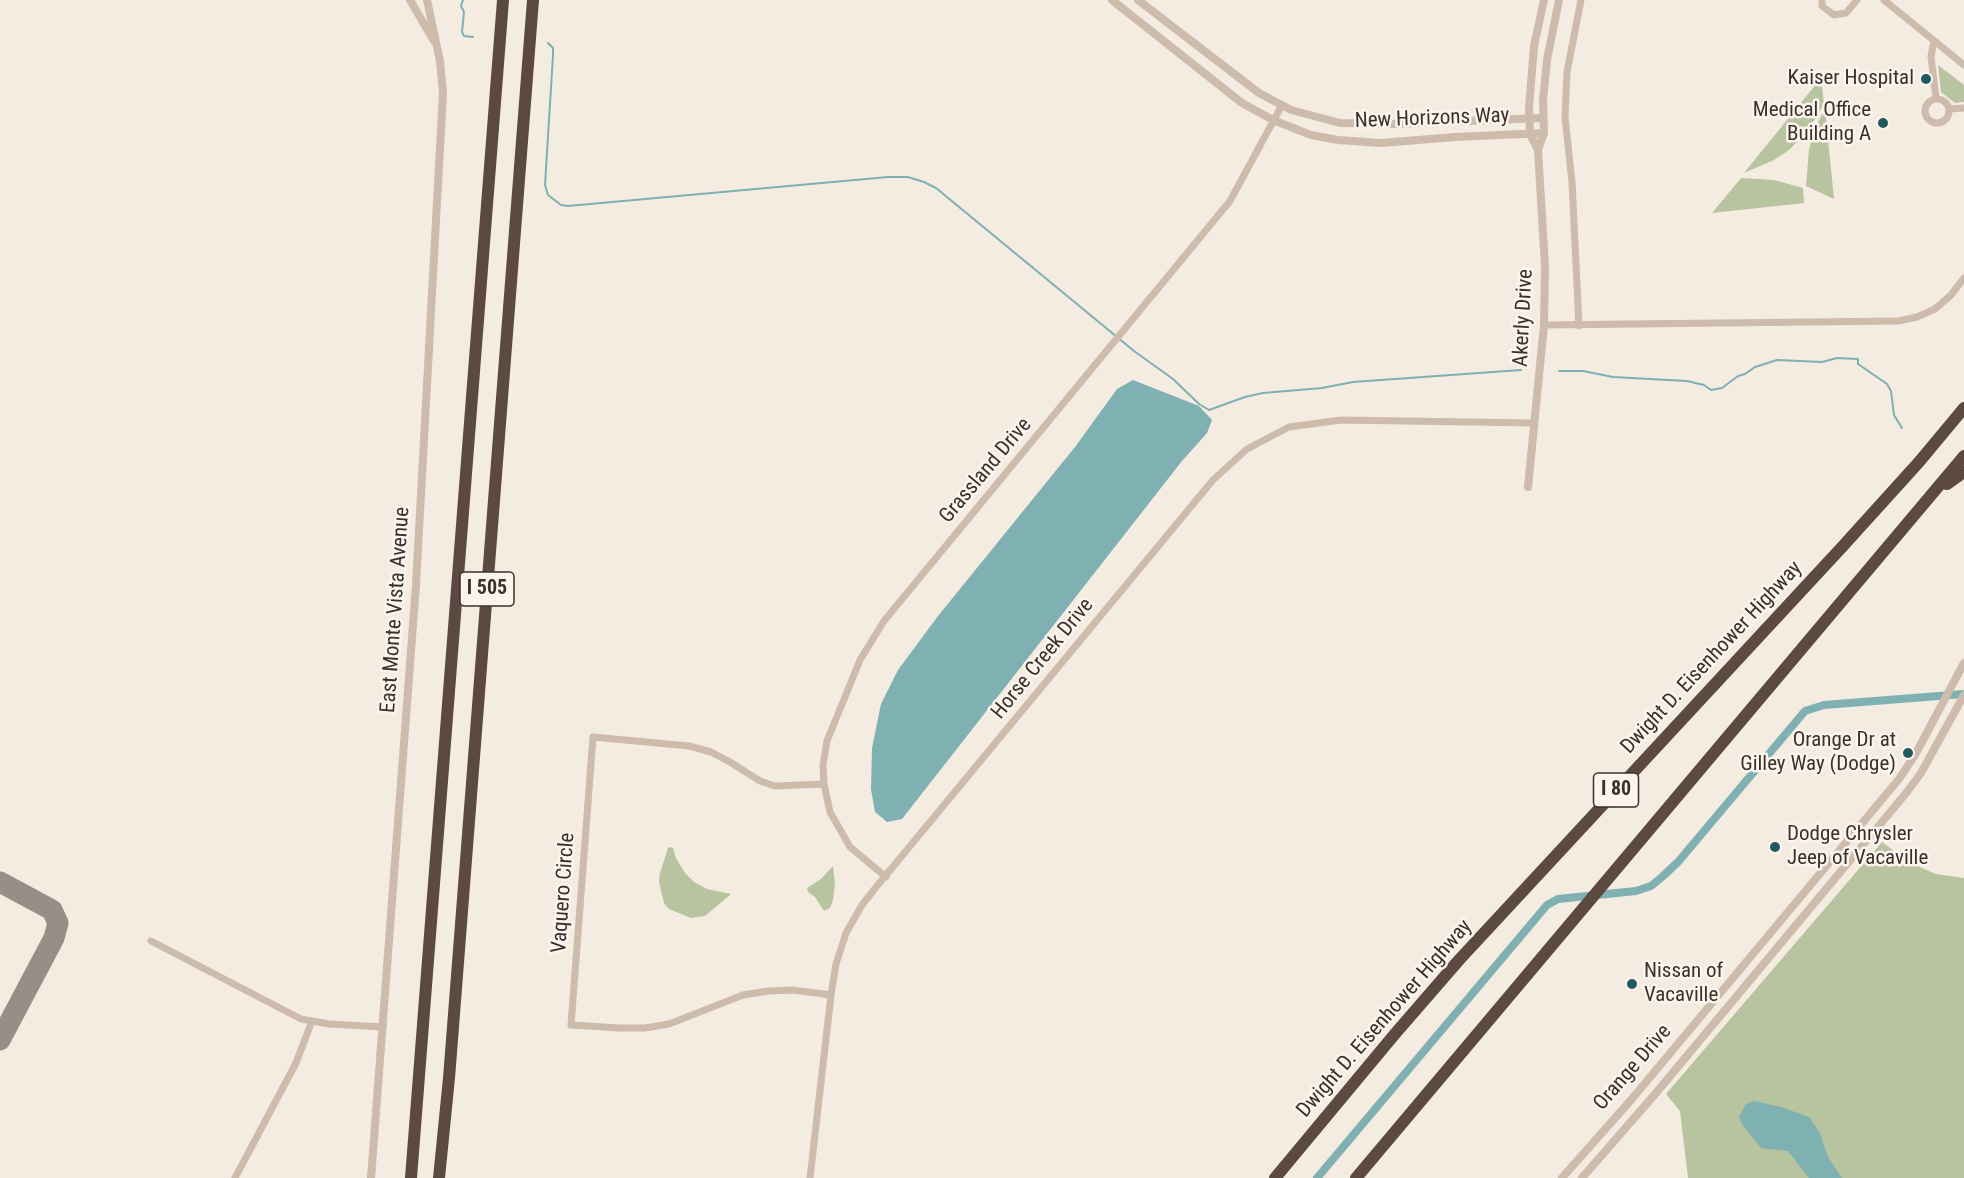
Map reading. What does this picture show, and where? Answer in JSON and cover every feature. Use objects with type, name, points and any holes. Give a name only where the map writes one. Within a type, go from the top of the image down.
[{"type":"highway","name":"I 505","points":[[439,1178],[449,1078],[533,0]]},
{"type":"highway","name":"I 505","points":[[411,1178],[502,4]]},
{"type":"highway","name":"Dwight D. Eisenhower Highway","points":[[1275,1178],[1460,960],[1843,546],[1964,408]]},
{"type":"highway","name":"I 80","points":[[1356,1178],[1964,456]]},
{"type":"highway","points":[[1931,495],[1964,472]]},
{"type":"street","name":"East Monte Vista Avenue","points":[[410,0],[437,45]]},
{"type":"street","name":"East Monte Vista Avenue","points":[[371,1178],[420,527],[443,93],[428,0]]},
{"type":"street","name":"New Horizons Way","points":[[1112,0],[1242,103],[1273,120],[1311,135],[1381,143],[1455,136],[1544,133]]},
{"type":"street","name":"New Horizons Way","points":[[1138,0],[1259,93],[1291,110],[1340,123],[1392,124],[1543,118]]},
{"type":"street","name":"Akerly Drive","points":[[1538,150],[1530,134],[1530,79],[1544,0]]},
{"type":"street","name":"Akerly Drive","points":[[1528,487],[1544,325],[1545,266],[1538,150],[1544,133],[1547,60],[1559,0]]},
{"type":"street","points":[[1579,326],[1572,182],[1566,115],[1567,72],[1581,0]]},
{"type":"street","points":[[1822,0],[1822,6],[1834,15],[1846,14],[1857,0]]},
{"type":"street","points":[[1884,0],[1964,65]]},
{"type":"street","points":[[1934,41],[1931,56],[1936,98]]},
{"type":"street","points":[[1936,98],[1945,101],[1949,109],[1945,120],[1937,123],[1929,120],[1924,113],[1926,105],[1936,98]]},
{"type":"street","name":"Grassland Drive","points":[[886,877],[850,847],[830,812],[824,784],[823,765],[827,741],[860,660],[884,621],[1230,201],[1282,105]]},
{"type":"street","points":[[1949,109],[1964,108]]},
{"type":"street","points":[[1544,325],[1906,320],[1935,309],[1951,295],[1964,278]]},
{"type":"street","name":"Horse Creek Drive","points":[[810,1178],[836,964],[846,933],[862,905],[1213,480],[1247,448],[1289,428],[1341,420],[1534,423]]},
{"type":"street","name":"Orange Drive","points":[[1562,1178],[1631,1100],[1899,779],[1915,755],[1964,663]]},
{"type":"street","name":"Orange Drive","points":[[1582,1178],[1882,823],[1921,772],[1964,695]]},
{"type":"street","name":"Vaquero Circle","points":[[824,784],[775,786],[760,781],[711,752],[689,746],[593,737],[571,1025],[619,1029],[669,1024],[743,995],[768,990],[793,990],[831,995]]},
{"type":"street","points":[[1872,812],[1882,823]]},
{"type":"street","points":[[152,941],[301,1019],[383,1027]]},
{"type":"street","points":[[235,1178],[296,1063],[312,1021]]},
{"type":"green space","points":[[1938,65],[1964,85],[1964,102],[1955,103],[1941,92]]},
{"type":"green space","points":[[1821,78],[1824,104],[1807,132],[1789,150],[1774,160],[1744,173]]},
{"type":"green space","points":[[1825,109],[1834,199],[1806,186],[1809,149],[1816,126]]},
{"type":"green space","points":[[1741,178],[1774,180],[1803,188],[1804,203],[1712,213]]},
{"type":"green space","points":[[1882,842],[1910,863],[1936,874],[1964,878],[1964,1178],[1688,1178],[1680,1111],[1666,1094]]},
{"type":"green space","points":[[670,847],[673,848],[685,873],[694,882],[707,889],[731,894],[705,916],[691,918],[669,909],[664,903],[659,882]]},
{"type":"green space","points":[[833,866],[835,884],[833,900],[830,908],[824,911],[807,888],[821,879]]},
{"type":"water","points":[[1133,380],[1199,406],[1212,420],[1207,433],[1182,461],[902,819],[887,822],[875,812],[871,789],[872,748],[881,704],[898,670],[938,616],[1075,447],[1117,389]]},
{"type":"water","points":[[1754,1101],[1809,1117],[1820,1133],[1828,1157],[1842,1178],[1809,1178],[1788,1151],[1761,1148],[1743,1126],[1739,1117],[1746,1104]]},
{"type":"waterway","points":[[463,0],[461,6],[464,12],[462,32],[464,36],[473,37]]},
{"type":"waterway","points":[[548,43],[553,48],[553,55],[545,185],[548,195],[561,205],[888,177],[908,177],[924,182],[936,188],[1209,410],[1263,393],[1322,388],[1353,382],[1521,370]]},
{"type":"waterway","points":[[1559,371],[1583,371],[1613,377],[1687,381],[1704,385],[1711,390],[1722,388],[1755,367],[1777,360],[1822,362],[1837,358],[1858,359],[1858,364],[1887,384],[1891,391],[1894,415],[1902,428]]},
{"type":"waterway","points":[[1317,1178],[1547,905],[1558,899],[1636,891],[1651,886],[1678,862],[1805,711],[1824,705],[1964,694]]},
{"type":"taxiway","points":[[0,882],[52,910],[58,923],[54,938],[0,1040]]},
{"type":"place","name":"Kaiser Hospital","points":[[1926,79]]},
{"type":"place","name":"Medical Office Building A","points":[[1883,123]]},
{"type":"place","name":"Orange Dr at Gilley Way (Dodge)","points":[[1908,753]]},
{"type":"place","name":"Dodge Chrysler Jeep of Vacaville","points":[[1775,847]]},
{"type":"place","name":"Nissan of Vacaville","points":[[1632,984]]}]
